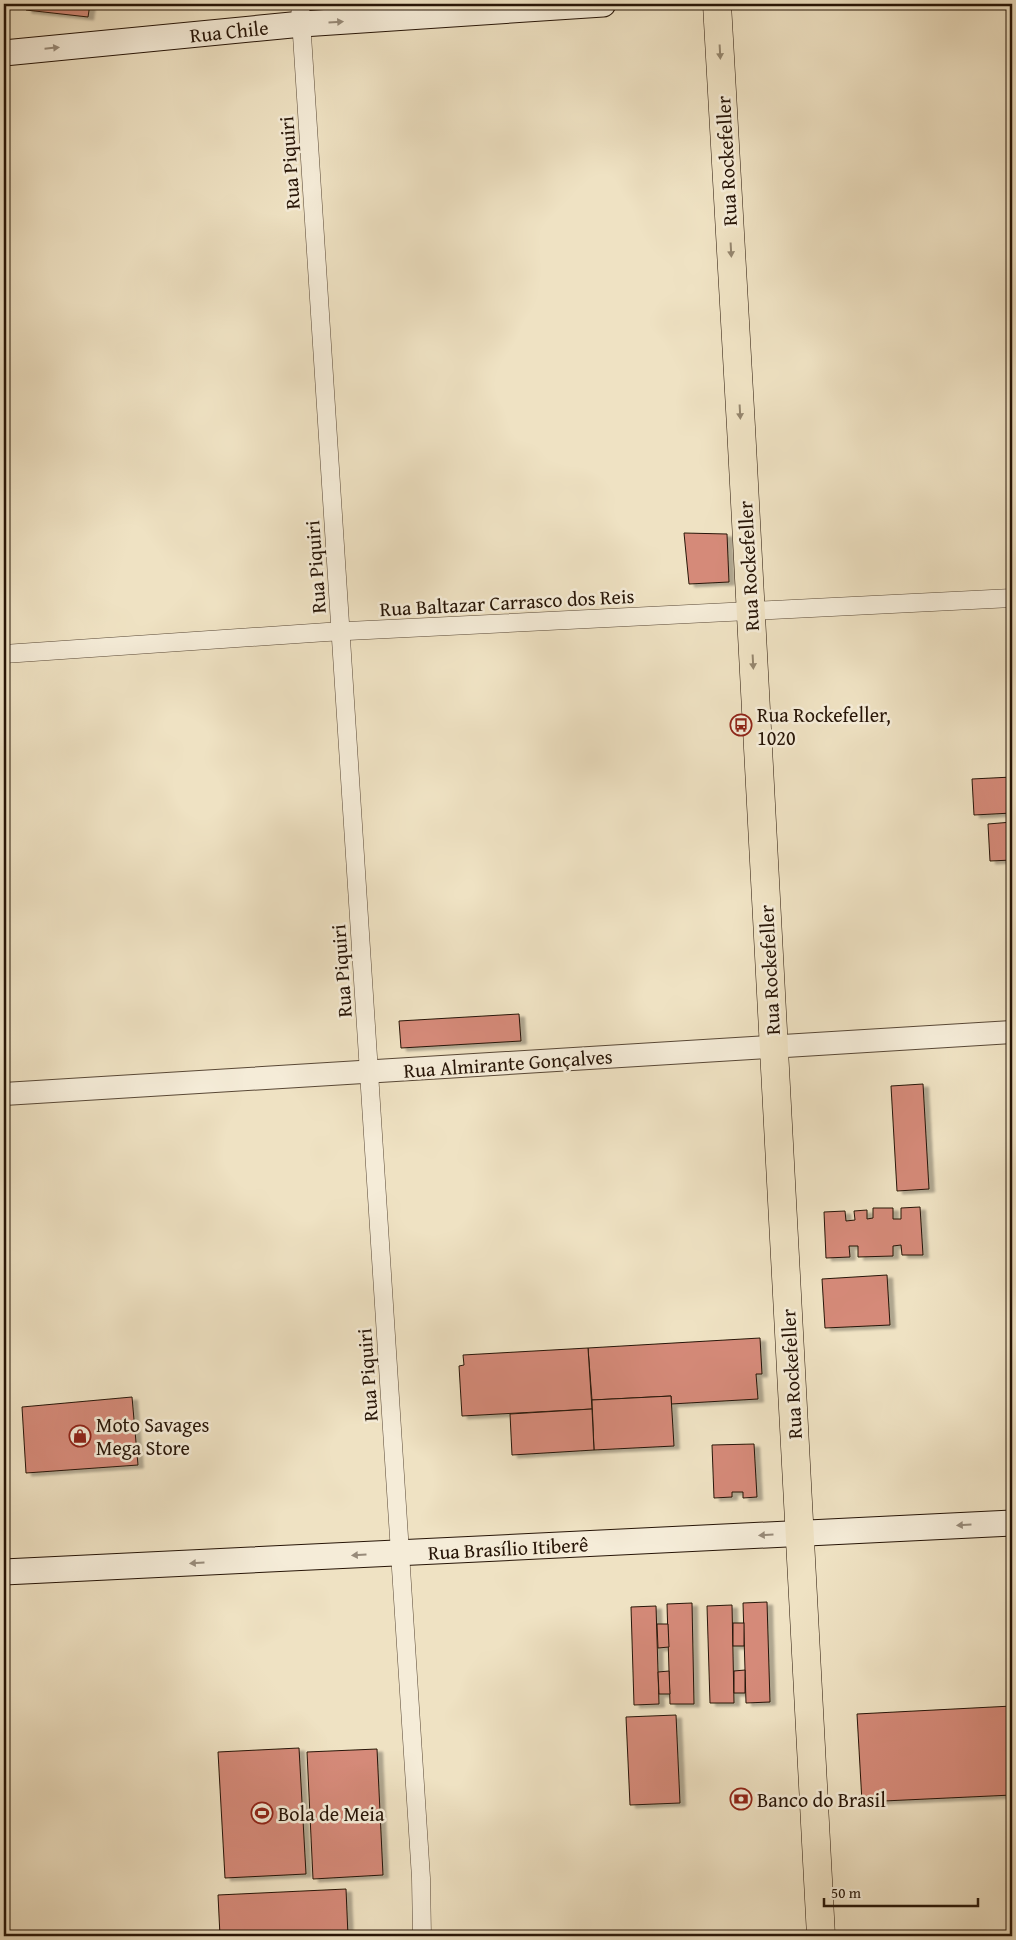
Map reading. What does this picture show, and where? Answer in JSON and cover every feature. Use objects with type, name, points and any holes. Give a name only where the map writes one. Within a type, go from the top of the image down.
[{"type":"main road","name":"Rua Chile","points":[[4,53],[301,14],[604,4]]},
{"type":"main road","name":"Rua Rockefeller","points":[[717,4],[821,1936]]},
{"type":"main road","name":"Rua Brasílio Itiberê","points":[[4,1572],[1012,1523]]},
{"type":"street","name":"Rua Piquiri","points":[[301,14],[421,1878],[422,1936]]},
{"type":"street","name":"Rua Baltazar Carrasco dos Reis","points":[[4,654],[341,632],[1012,598]]},
{"type":"street","name":"Rua Almirante Gonçalves","points":[[4,1094],[1012,1032]]},
{"type":"building","points":[[27,4],[90,4],[88,17],[26,10]]},
{"type":"building","points":[[684,533],[727,534],[729,582],[689,584]]},
{"type":"building","points":[[1012,777],[1012,813],[974,815],[972,779]]},
{"type":"building","points":[[1012,822],[1012,860],[990,861],[988,824]]},
{"type":"building","points":[[519,1014],[521,1041],[401,1048],[399,1021]]},
{"type":"building","points":[[923,1084],[929,1189],[897,1191],[891,1086]]},
{"type":"building","points":[[920,1207],[923,1255],[902,1255],[901,1245],[893,1246],[893,1256],[858,1257],[858,1246],[849,1246],[850,1257],[826,1258],[824,1212],[845,1211],[846,1221],[855,1220],[854,1211],[867,1210],[867,1219],[873,1218],[873,1208],[893,1208],[893,1219],[901,1219],[901,1208]]},
{"type":"building","points":[[887,1275],[890,1325],[825,1328],[822,1279]]},
{"type":"building","points":[[760,1338],[762,1374],[756,1374],[758,1399],[671,1404],[671,1396],[592,1400],[588,1348]]},
{"type":"building","points":[[588,1348],[592,1409],[462,1416],[459,1366],[464,1365],[463,1355]]},
{"type":"building","points":[[671,1396],[674,1446],[594,1450],[592,1400]]},
{"type":"building","name":"Moto Savages Mega Store","points":[[132,1397],[138,1465],[26,1473],[22,1407]]},
{"type":"building","points":[[592,1409],[594,1450],[512,1455],[510,1414]]},
{"type":"building","points":[[754,1444],[757,1497],[743,1498],[743,1492],[732,1492],[732,1497],[714,1498],[712,1445]]},
{"type":"building","points":[[767,1602],[770,1702],[746,1703],[743,1603]]},
{"type":"building","points":[[692,1603],[694,1704],[670,1704],[667,1604]]},
{"type":"building","points":[[732,1605],[734,1703],[710,1703],[707,1606]]},
{"type":"building","points":[[656,1606],[659,1704],[634,1705],[631,1607]]},
{"type":"building","points":[[733,1623],[744,1623],[744,1646],[733,1646]]},
{"type":"building","points":[[657,1624],[668,1624],[669,1647],[658,1648]]},
{"type":"building","points":[[745,1670],[745,1693],[734,1693],[734,1671]]},
{"type":"building","points":[[669,1671],[670,1694],[659,1694],[658,1672]]},
{"type":"building","points":[[1012,1706],[1012,1795],[862,1802],[857,1714]]},
{"type":"building","points":[[676,1715],[680,1803],[630,1805],[626,1717]]},
{"type":"building","name":"Bola de Meia","points":[[299,1748],[306,1874],[225,1878],[218,1752]]},
{"type":"building","points":[[377,1749],[383,1875],[313,1879],[307,1752]]},
{"type":"building","points":[[346,1889],[348,1936],[220,1936],[218,1895]]},
{"type":"place","name":"Rua Rockefeller, 1020","points":[[741,725]]},
{"type":"place","name":"Moto Savages Mega Store","points":[[80,1436]]},
{"type":"place","name":"Banco do Brasil","points":[[741,1799]]},
{"type":"place","name":"Bola de Meia","points":[[262,1813]]}]
